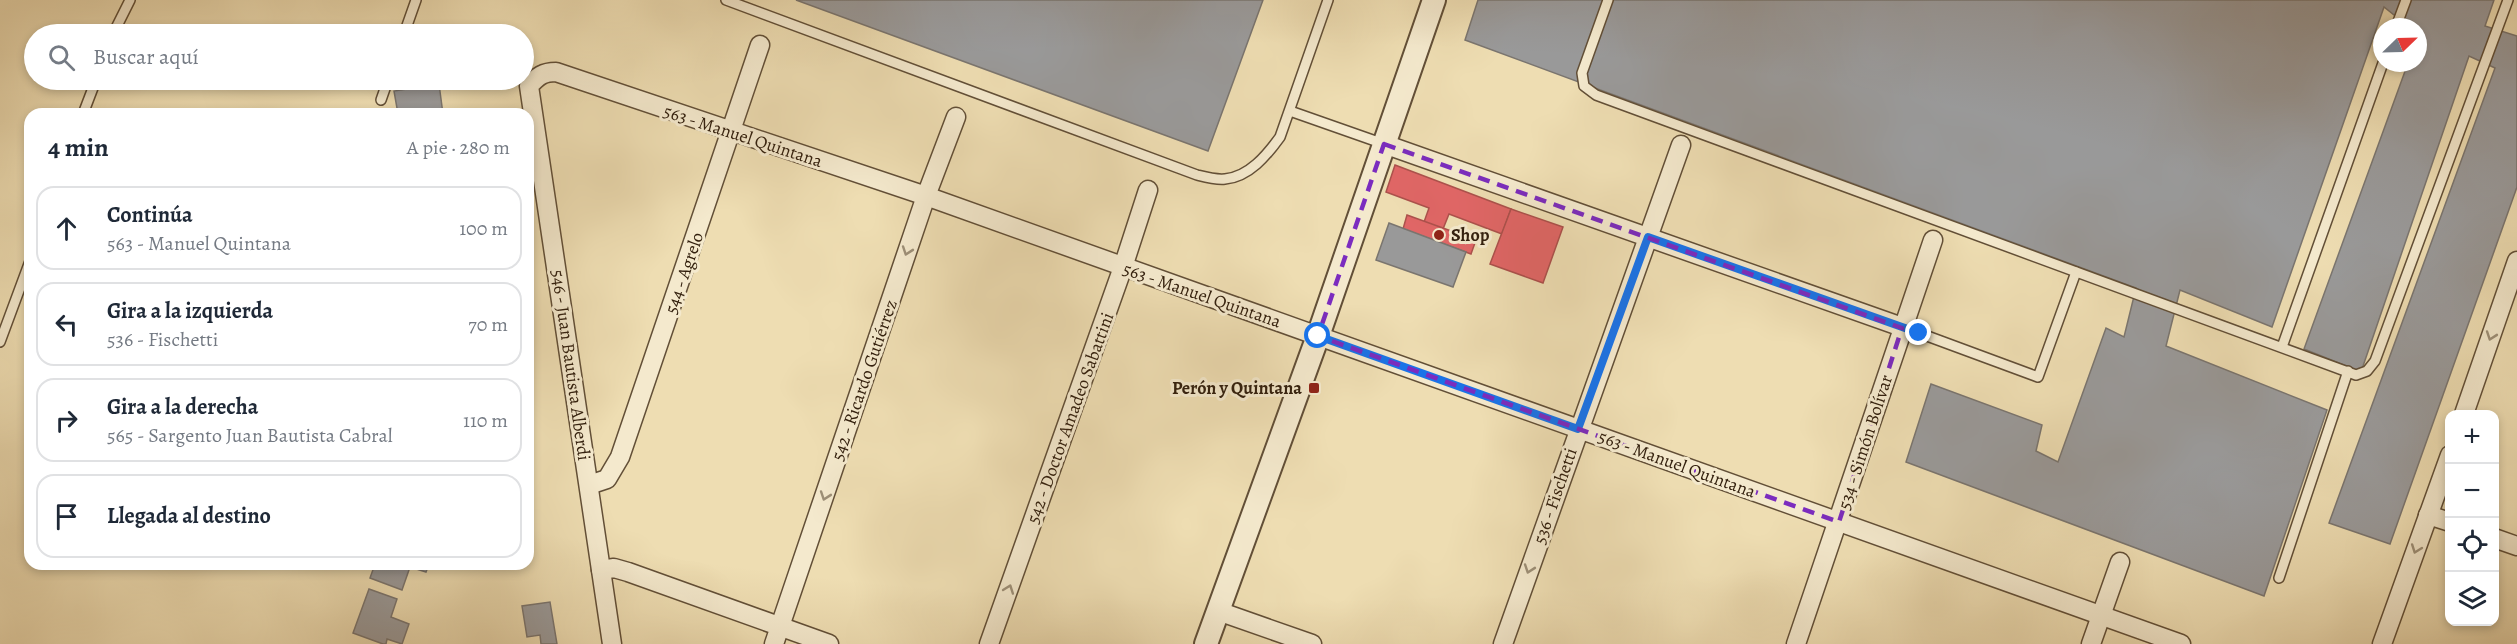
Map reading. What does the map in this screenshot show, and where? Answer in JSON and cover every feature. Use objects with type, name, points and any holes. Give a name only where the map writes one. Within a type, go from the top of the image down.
[{"type":"street","points":[[1206,644],[1318,336],[1434,0]]},
{"type":"street","name":"544 - Agrelo","points":[[589,485],[607,479],[621,457],[760,45]]},
{"type":"street","name":"563 - Manuel Quintana","points":[[534,80],[545,72],[556,72],[732,133],[926,196],[2181,644]]},
{"type":"street","name":"546 - Juan Bautista Alberdi","points":[[530,90],[532,108]]},
{"type":"street","name":"542 - Ricardo Gutiérrez","points":[[774,644],[926,196],[956,117]]},
{"type":"street","name":"546 - Juan Bautista Alberdi","points":[[534,119],[612,644]]},
{"type":"street","points":[[1384,144],[1911,330]]},
{"type":"street","name":"536 - Fischetti","points":[[1503,644],[1681,145]]},
{"type":"street","name":"542 - Doctor Amadeo Sabattini","points":[[989,644],[1123,267],[1148,190]]},
{"type":"street","name":"534 - Simón Bolívar","points":[[1796,644],[1911,330],[1933,240]]},
{"type":"street","points":[[2464,410],[2517,261]]},
{"type":"street","points":[[2382,644],[2447,464]]},
{"type":"street","points":[[2428,515],[2445,520]]},
{"type":"street","points":[[2499,540],[2517,546]]},
{"type":"street","points":[[2091,644],[2120,562]]},
{"type":"street","points":[[601,570],[614,568],[628,572],[829,644]]},
{"type":"street","points":[[1218,611],[1312,644]]},
{"type":"lane","points":[[118,24],[130,0]]},
{"type":"lane","points":[[408,24],[416,0]]},
{"type":"lane","points":[[726,0],[1197,176],[1226,179],[1247,172],[1267,155],[1280,137],[1328,0]]},
{"type":"lane","points":[[1608,0],[1582,73],[1584,86],[1596,95],[2356,375],[2367,371],[2374,361],[2508,0]]},
{"type":"lane","points":[[2399,18],[2406,0]]},
{"type":"lane","points":[[2282,347],[2380,72]]},
{"type":"lane","points":[[85,108],[92,90]]},
{"type":"lane","points":[[381,100],[384,90]]},
{"type":"lane","points":[[1290,111],[1384,144]]},
{"type":"lane","points":[[1911,330],[2038,377],[2076,272]]},
{"type":"lane","points":[[0,342],[24,277]]},
{"type":"lane","points":[[2279,578],[2348,371]]},
{"type":"highlighted area","points":[[1384,144],[1902,328],[1839,522],[1318,336]]},
{"type":"building: Comercios","points":[[1395,165],[1511,209],[1502,234],[1449,214],[1443,229],[1424,222],[1429,208],[1386,192]]},
{"type":"building: Comercios","points":[[1511,209],[1563,227],[1543,283],[1490,264]]},
{"type":"building: Comercios","points":[[1407,215],[1476,240],[1471,254],[1403,229]]},
{"type":"building: Industria","points":[[796,0],[1263,0],[1208,151]]},
{"type":"building: Industria","points":[[1478,0],[2494,0],[2485,26],[2517,36],[2517,187],[2390,544],[2329,523],[2495,68],[2469,56],[2361,372],[2304,349],[2405,72],[2427,72],[2427,18],[2398,18],[2384,7],[2380,18],[2373,18],[2373,38],[2272,327],[2180,290],[2166,346],[2327,410],[2264,596],[1906,462],[1931,384],[2042,425],[2036,451],[2058,462],[2106,328],[2124,337],[2136,288],[1465,40]]},
{"type":"building: Industria","points":[[440,90],[442,108],[397,108],[394,91]]},
{"type":"building: Industria","points":[[1389,223],[1466,252],[1453,287],[1376,260]]},
{"type":"building: Industria","points":[[373,570],[409,570],[402,590],[370,578]]},
{"type":"building: Industria","points":[[369,589],[397,599],[391,617],[409,624],[402,644],[387,639],[386,644],[383,644],[353,633]]},
{"type":"building: Industria","points":[[550,602],[557,644],[541,644],[540,635],[527,637],[522,606]]},
{"type":"place","name":"Shop","points":[[1439,235]]},
{"type":"place","name":"Perón y Quintana","points":[[1314,388]]},
{"type":"route","points":[[1318,336],[1578,429],[1648,237],[1919,333]]}]
